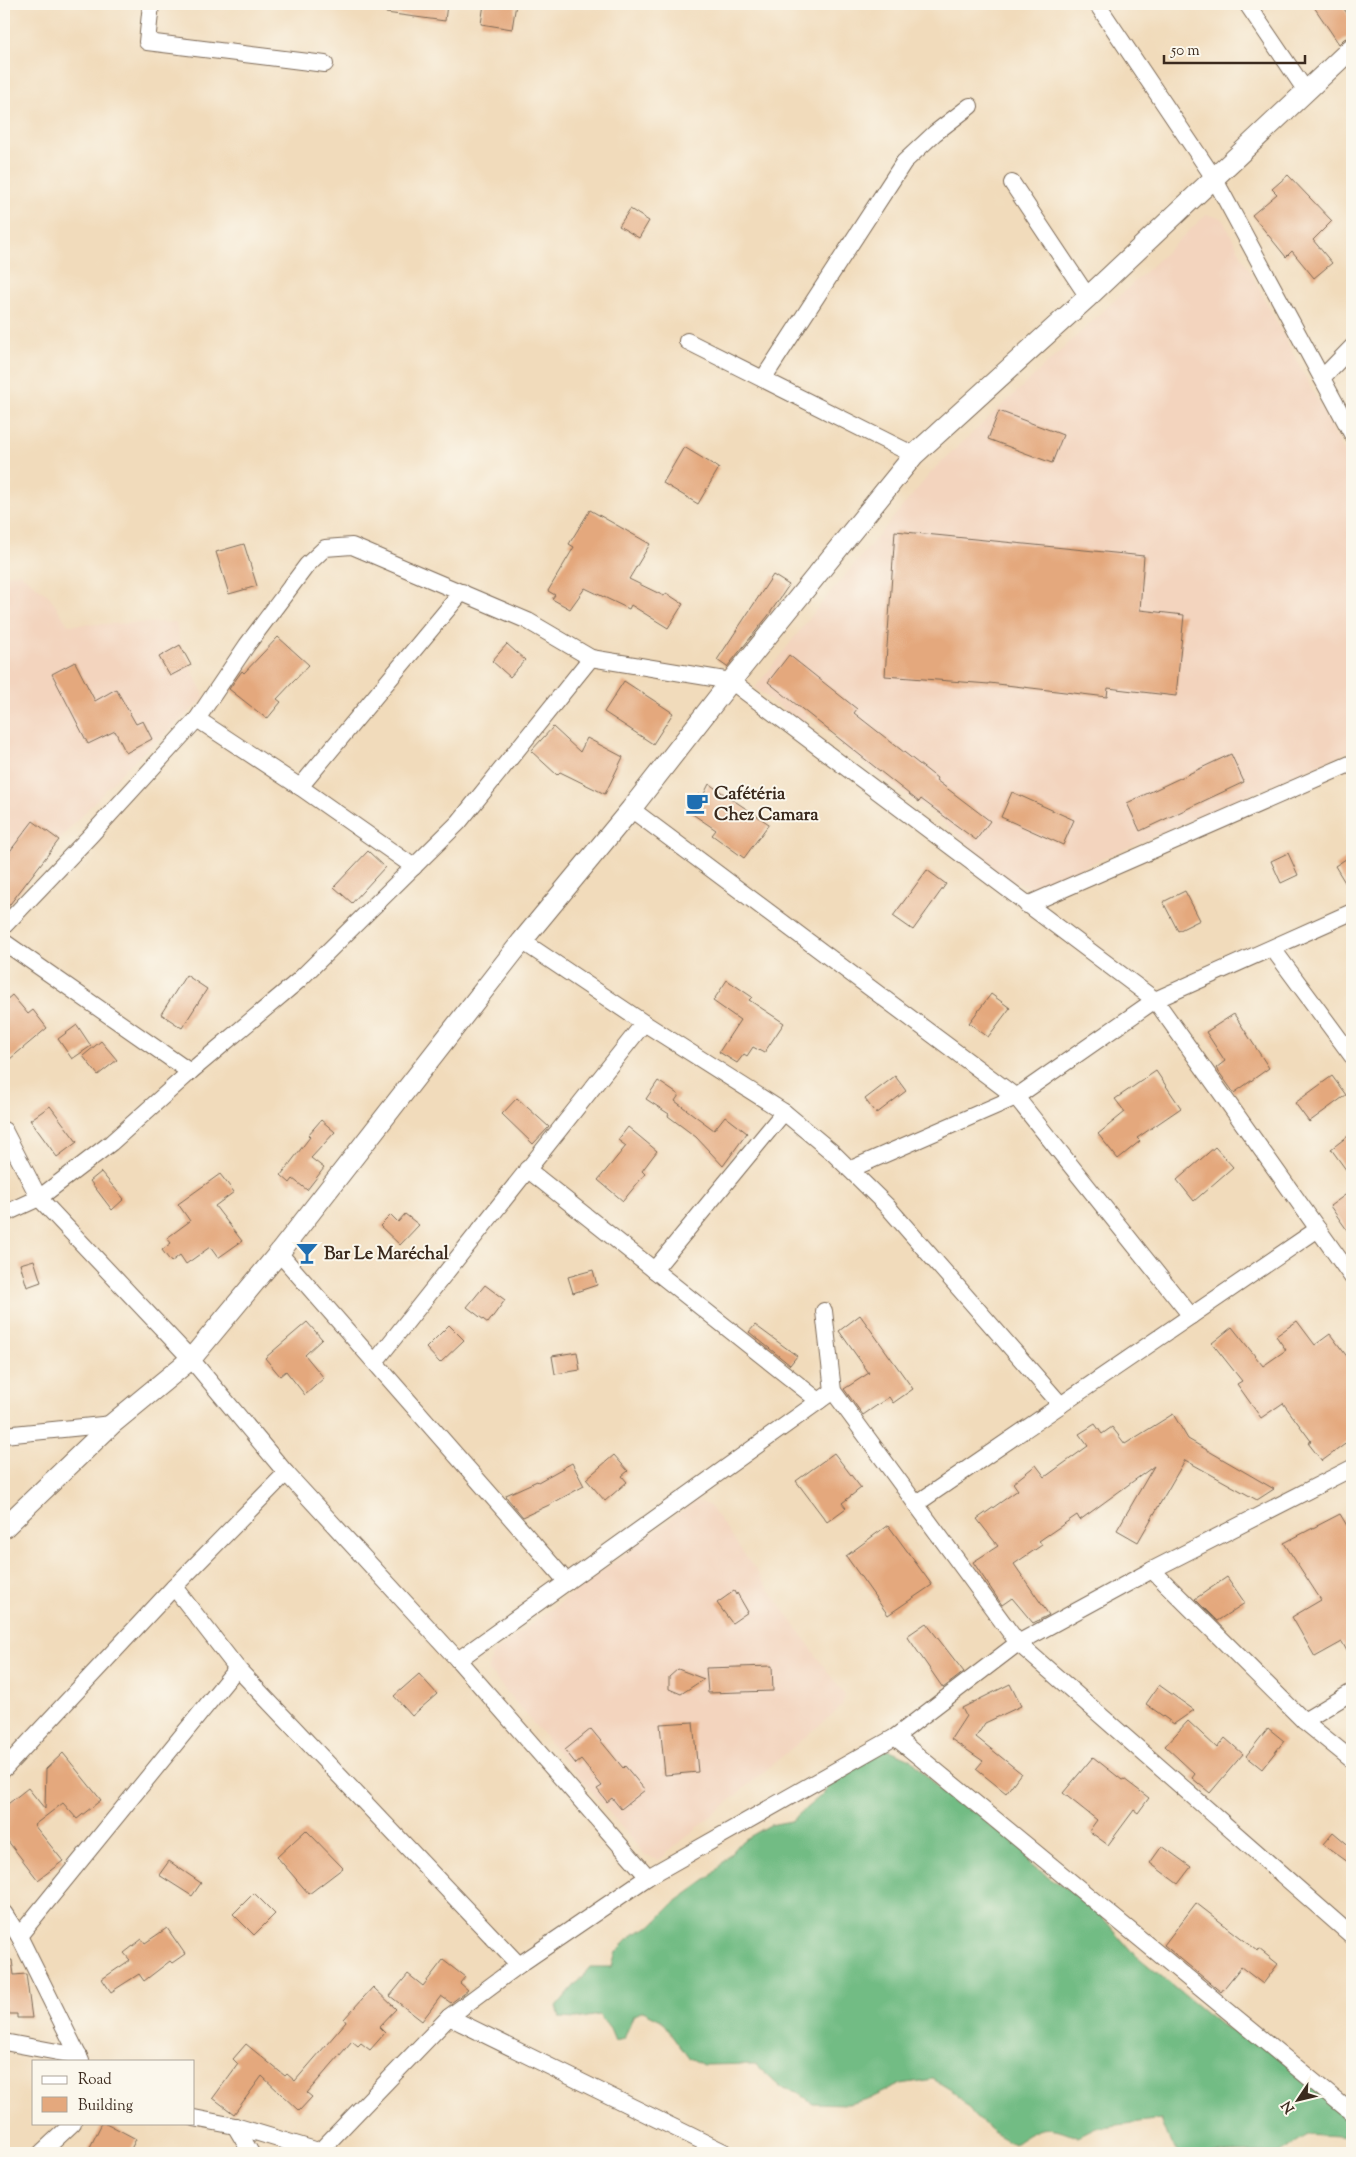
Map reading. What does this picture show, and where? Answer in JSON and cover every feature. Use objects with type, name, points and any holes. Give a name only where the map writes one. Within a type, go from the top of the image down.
[{"type":"street","points":[[151,4],[147,42],[326,64]]},
{"type":"street","points":[[1097,4],[1214,178],[1352,434]]},
{"type":"street","points":[[1248,4],[1306,91]]},
{"type":"street","points":[[4,1528],[112,1424],[191,1359],[279,1253],[522,941],[632,809],[731,681],[914,455],[1088,297],[1352,48]]},
{"type":"street","points":[[763,380],[904,162],[935,133],[970,106]]},
{"type":"street","points":[[1012,183],[1088,297]]},
{"type":"street","points":[[687,341],[914,455]]},
{"type":"street","points":[[1322,378],[1352,347]]},
{"type":"street","points":[[4,926],[197,719],[247,645],[307,565],[325,548],[352,546],[528,621],[591,658],[731,681],[1155,1000],[1352,1277]]},
{"type":"street","points":[[300,787],[462,592]]},
{"type":"street","points":[[4,1214],[38,1198],[111,1143],[190,1072],[298,981],[460,822],[591,658]]},
{"type":"street","points":[[197,719],[300,787],[414,868]]},
{"type":"street","points":[[1027,905],[1352,763]]},
{"type":"street","points":[[632,809],[1016,1097],[1191,1316]]},
{"type":"street","points":[[851,1169],[1016,1097],[1155,1000],[1273,949],[1352,912]]},
{"type":"street","points":[[522,941],[784,1112],[851,1169],[887,1206],[1061,1405]]},
{"type":"street","points":[[4,942],[190,1072]]},
{"type":"street","points":[[1273,949],[1352,1056]]},
{"type":"street","points":[[375,1362],[644,1022]]},
{"type":"street","points":[[654,1270],[784,1112]]},
{"type":"street","points":[[4,1130],[38,1198],[191,1359],[286,1473],[458,1660],[648,1877]]},
{"type":"street","points":[[527,1169],[819,1401]]},
{"type":"street","points":[[916,1504],[1318,1229]]},
{"type":"street","points":[[279,1253],[567,1582]]},
{"type":"street","points":[[824,1311],[833,1391],[1018,1643],[1352,1936]]},
{"type":"street","points":[[458,1660],[833,1391]]},
{"type":"street","points":[[4,1435],[112,1424]]},
{"type":"street","points":[[195,2118],[235,2126],[320,2152],[449,2017],[519,1965],[648,1877],[895,1738],[1018,1643],[1152,1570],[1352,1468]]},
{"type":"street","points":[[4,1769],[174,1588],[286,1473]]},
{"type":"street","points":[[1152,1570],[1304,1721],[1352,1760]]},
{"type":"street","points":[[174,1588],[237,1668],[519,1965]]},
{"type":"street","points":[[19,1936],[237,1668]]},
{"type":"street","points":[[1304,1721],[1352,1692]]},
{"type":"street","points":[[895,1738],[1352,2112]]},
{"type":"street","points":[[4,1913],[19,1936],[80,2058]]},
{"type":"street","points":[[449,2017],[726,2153]]},
{"type":"street","points":[[4,2042],[80,2058]]},
{"type":"street","points":[[41,2153],[72,2124]]},
{"type":"street","points":[[235,2126],[252,2153]]},
{"type":"shaded area","points":[[1206,215],[1222,218],[1352,466],[1352,750],[1033,889],[986,871],[976,861],[980,856],[925,805],[922,807],[837,743],[838,736],[809,714],[802,724],[755,688],[815,611],[935,468]]},
{"type":"shaded area","points":[[19,573],[49,596],[68,625],[176,622],[180,645],[205,698],[126,768],[59,840],[4,912],[4,575]]},
{"type":"shaded area","points":[[696,1500],[710,1506],[844,1695],[842,1706],[659,1860],[646,1856],[489,1671],[492,1654]]},
{"type":"green space","points":[[876,1748],[892,1751],[911,1759],[939,1789],[976,1811],[993,1828],[1019,1844],[1034,1867],[1092,1905],[1133,1953],[1222,2026],[1267,2047],[1352,2119],[1351,2138],[1308,2135],[1278,2153],[1179,2153],[1171,2144],[1161,2119],[1096,2128],[1078,2137],[1052,2128],[1045,2128],[1031,2133],[1014,2144],[993,2132],[975,2117],[956,2093],[933,2079],[901,2084],[871,2098],[848,2104],[813,2103],[797,2092],[780,2087],[755,2064],[703,2065],[688,2057],[661,2020],[643,2011],[633,2016],[624,2039],[615,2041],[610,2029],[599,2015],[576,2019],[560,2018],[557,2006],[590,1967],[612,1967],[616,1952],[634,1934],[651,1926],[674,1903],[710,1877],[742,1841],[770,1825],[791,1821],[824,1793],[836,1774]]},
{"type":"building","points":[[387,4],[447,4],[445,21],[386,13]]},
{"type":"building","points":[[484,4],[516,4],[512,29],[481,24]]},
{"type":"building","points":[[1312,4],[1341,4],[1352,21],[1352,36],[1344,39],[1339,44]]},
{"type":"building","points":[[1288,175],[1332,221],[1313,240],[1332,263],[1314,278],[1292,251],[1286,257],[1252,215],[1277,194],[1272,189]]},
{"type":"building","points":[[630,209],[649,221],[639,238],[619,226]]},
{"type":"building","points":[[999,411],[1063,435],[1052,463],[988,439]]},
{"type":"building","points":[[684,447],[719,468],[698,504],[663,483]]},
{"type":"building","points":[[590,510],[650,544],[629,579],[664,596],[666,593],[683,604],[668,628],[631,605],[629,609],[585,588],[570,609],[552,599],[555,595],[548,591],[574,547],[569,544]]},
{"type":"building","points":[[895,531],[1144,556],[1140,610],[1184,615],[1176,696],[1108,688],[1107,697],[989,683],[885,676]]},
{"type":"building","points":[[244,544],[257,586],[229,594],[216,552]]},
{"type":"building","points":[[773,575],[789,585],[768,616],[727,667],[717,660]]},
{"type":"building","points":[[278,637],[309,665],[277,699],[281,702],[267,719],[229,689],[242,671],[244,673]]},
{"type":"building","points":[[507,644],[525,660],[510,677],[492,661]]},
{"type":"building","points":[[180,645],[191,665],[170,676],[159,657]]},
{"type":"building","points":[[789,655],[857,709],[854,713],[990,821],[976,840],[921,799],[919,802],[768,682]]},
{"type":"building","points":[[75,662],[95,701],[116,689],[136,724],[143,721],[152,739],[126,753],[115,731],[88,744],[52,674]]},
{"type":"building","points":[[624,681],[673,713],[653,744],[604,712]]},
{"type":"building","points":[[553,727],[580,752],[587,738],[623,757],[605,794],[560,772],[557,775],[531,751]]},
{"type":"building","points":[[1231,754],[1244,782],[1140,831],[1127,803]]},
{"type":"building","points":[[709,784],[769,824],[744,858],[712,835],[716,830],[688,811],[699,794],[703,796]]},
{"type":"building","points":[[1012,792],[1074,820],[1063,845],[1001,817]]},
{"type":"building","points":[[33,821],[59,840],[4,912],[4,859]]},
{"type":"building","points":[[368,851],[385,867],[352,903],[334,887]]},
{"type":"building","points":[[1288,853],[1298,875],[1281,883],[1271,861]]},
{"type":"building","points":[[1352,855],[1352,894],[1335,866]]},
{"type":"building","points":[[927,870],[946,884],[913,930],[893,916]]},
{"type":"building","points":[[1185,891],[1200,920],[1178,931],[1163,902]]},
{"type":"building","points":[[186,975],[207,989],[182,1028],[161,1014]]},
{"type":"building","points":[[727,980],[752,997],[749,1000],[784,1023],[764,1053],[753,1047],[747,1056],[744,1054],[737,1063],[719,1052],[740,1020],[713,1001]]},
{"type":"building","points":[[991,994],[1010,1008],[988,1037],[969,1023]]},
{"type":"building","points":[[12,995],[28,1014],[33,1010],[47,1028],[4,1064],[4,1002]]},
{"type":"building","points":[[1234,1014],[1269,1068],[1234,1093],[1216,1068],[1225,1061],[1206,1032]]},
{"type":"building","points":[[77,1025],[91,1046],[72,1059],[58,1039]]},
{"type":"building","points":[[101,1041],[117,1060],[98,1075],[83,1056]]},
{"type":"building","points":[[1156,1071],[1181,1108],[1137,1138],[1140,1141],[1118,1159],[1098,1134],[1125,1112],[1115,1099]]},
{"type":"building","points":[[895,1076],[906,1091],[876,1114],[865,1099]]},
{"type":"building","points":[[1332,1076],[1346,1095],[1309,1122],[1295,1103]]},
{"type":"building","points":[[658,1081],[679,1095],[675,1101],[714,1130],[725,1116],[747,1133],[723,1166],[696,1137],[668,1116],[669,1114],[646,1099]]},
{"type":"building","points":[[517,1098],[549,1127],[533,1144],[502,1114]]},
{"type":"building","points":[[50,1106],[77,1142],[57,1157],[30,1120]]},
{"type":"building","points":[[321,1120],[335,1132],[311,1158],[324,1168],[307,1190],[293,1179],[290,1183],[281,1175],[310,1137],[308,1135]]},
{"type":"building","points":[[628,1127],[657,1151],[642,1171],[645,1174],[623,1201],[598,1180],[626,1146],[618,1140]]},
{"type":"building","points":[[1352,1133],[1352,1178],[1331,1149]]},
{"type":"building","points":[[1215,1147],[1233,1167],[1194,1201],[1177,1180]]},
{"type":"building","points":[[101,1172],[124,1199],[112,1210],[90,1181]]},
{"type":"building","points":[[220,1174],[234,1192],[215,1206],[242,1241],[218,1258],[210,1247],[186,1264],[180,1255],[171,1262],[162,1250],[171,1243],[167,1238],[190,1221],[178,1204]]},
{"type":"building","points":[[1352,1190],[1352,1237],[1330,1206]]},
{"type":"building","points":[[405,1214],[419,1225],[400,1245],[380,1226],[391,1215],[398,1222]]},
{"type":"building","points":[[34,1260],[41,1282],[27,1287],[20,1264]]},
{"type":"building","points":[[593,1270],[597,1285],[573,1293],[568,1277]]},
{"type":"building","points":[[485,1285],[505,1300],[488,1323],[467,1307]]},
{"type":"building","points":[[860,1315],[913,1389],[893,1403],[889,1397],[863,1415],[844,1389],[869,1373],[839,1331]]},
{"type":"building","points":[[1297,1321],[1315,1345],[1330,1334],[1352,1363],[1352,1439],[1322,1461],[1308,1443],[1311,1441],[1283,1403],[1261,1418],[1237,1384],[1242,1381],[1212,1343],[1232,1327],[1263,1366],[1286,1350],[1276,1336]]},
{"type":"building","points":[[307,1322],[322,1339],[305,1355],[324,1378],[305,1395],[286,1371],[280,1376],[265,1358]]},
{"type":"building","points":[[449,1325],[464,1340],[440,1363],[426,1348]]},
{"type":"building","points":[[755,1325],[797,1356],[790,1365],[749,1332]]},
{"type":"building","points":[[577,1352],[580,1370],[555,1374],[552,1356]]},
{"type":"building","points":[[1173,1414],[1188,1439],[1274,1489],[1257,1500],[1185,1460],[1138,1542],[1117,1530],[1154,1466],[1080,1520],[1077,1515],[1039,1541],[1042,1545],[1014,1564],[1049,1615],[1033,1623],[1012,1598],[1002,1605],[973,1562],[998,1546],[977,1519],[1018,1490],[1013,1483],[1036,1465],[1045,1477],[1088,1446],[1079,1434],[1095,1424],[1102,1434],[1112,1427],[1125,1444]]},
{"type":"building","points":[[834,1453],[861,1488],[842,1503],[846,1508],[827,1522],[796,1481]]},
{"type":"building","points":[[614,1455],[628,1471],[622,1476],[627,1482],[605,1501],[586,1479]]},
{"type":"building","points":[[572,1463],[584,1486],[549,1505],[523,1517],[507,1498],[506,1495],[538,1482]]},
{"type":"building","points":[[1340,1514],[1352,1534],[1352,1660],[1342,1642],[1315,1657],[1292,1617],[1321,1600],[1284,1543]]},
{"type":"building","points":[[888,1525],[932,1585],[888,1615],[846,1556]]},
{"type":"building","points":[[1227,1577],[1245,1603],[1217,1621],[1195,1599]]},
{"type":"building","points":[[734,1591],[748,1612],[732,1623],[717,1603]]},
{"type":"building","points":[[926,1623],[964,1672],[943,1688],[907,1636]]},
{"type":"building","points":[[772,1666],[773,1691],[708,1693],[706,1668]]},
{"type":"building","points":[[678,1669],[704,1679],[681,1694],[669,1689],[669,1677]]},
{"type":"building","points":[[419,1674],[437,1694],[412,1716],[394,1696]]},
{"type":"building","points":[[1010,1684],[1021,1706],[985,1723],[976,1737],[1021,1773],[1006,1793],[976,1769],[983,1761],[951,1739],[966,1716],[962,1708]]},
{"type":"building","points":[[1159,1685],[1194,1710],[1174,1724],[1146,1704]]},
{"type":"building","points":[[1188,1721],[1217,1748],[1225,1738],[1243,1754],[1210,1793],[1192,1778],[1195,1774],[1165,1746]]},
{"type":"building","points":[[693,1722],[698,1772],[665,1775],[660,1724]]},
{"type":"building","points":[[1268,1728],[1284,1741],[1262,1769],[1246,1756]]},
{"type":"building","points":[[591,1729],[623,1768],[625,1766],[645,1790],[621,1809],[612,1798],[607,1802],[597,1789],[602,1786],[581,1760],[576,1764],[565,1750]]},
{"type":"building","points":[[63,1753],[101,1800],[77,1819],[63,1803],[34,1825],[63,1861],[38,1880],[4,1836],[4,1807],[28,1788],[45,1809],[46,1769]]},
{"type":"building","points":[[1093,1757],[1149,1798],[1138,1813],[1134,1810],[1108,1845],[1089,1831],[1097,1820],[1063,1793]]},
{"type":"building","points":[[306,1830],[343,1868],[309,1894],[277,1857]]},
{"type":"building","points":[[1333,1832],[1352,1848],[1352,1865],[1323,1844]]},
{"type":"building","points":[[1162,1846],[1191,1867],[1178,1884],[1150,1863]]},
{"type":"building","points":[[169,1861],[201,1883],[192,1896],[159,1875]]},
{"type":"building","points":[[254,1893],[275,1914],[254,1935],[233,1914]]},
{"type":"building","points":[[1196,1903],[1258,1951],[1259,1949],[1278,1964],[1263,1984],[1241,1967],[1221,1992],[1164,1945]]},
{"type":"building","points":[[167,1928],[185,1954],[172,1963],[170,1961],[144,1981],[139,1974],[111,1992],[102,1979],[130,1960],[124,1953],[142,1939],[145,1943]]},
{"type":"building","points":[[4,1960],[12,1960],[14,1975],[26,1974],[32,2018],[17,2018],[17,2014],[4,2014]]},
{"type":"building","points":[[443,1960],[465,1977],[460,1983],[468,1990],[451,2003],[441,1996],[422,2021],[390,1996],[408,1974],[423,1986]]},
{"type":"building","points":[[373,1987],[396,2009],[379,2027],[385,2033],[370,2050],[361,2043],[358,2046],[352,2041],[307,2093],[312,2097],[299,2111],[262,2076],[234,2114],[213,2098],[238,2064],[233,2059],[246,2044],[285,2076],[287,2074],[295,2081],[346,2022],[344,2019]]},
{"type":"building","points":[[102,2124],[108,2124],[136,2139],[129,2153],[87,2153]]},
{"type":"place","name":"Cafétéria Chez Camara","points":[[697,803]]},
{"type":"place","name":"Bar Le Maréchal","points":[[307,1253]]}]
